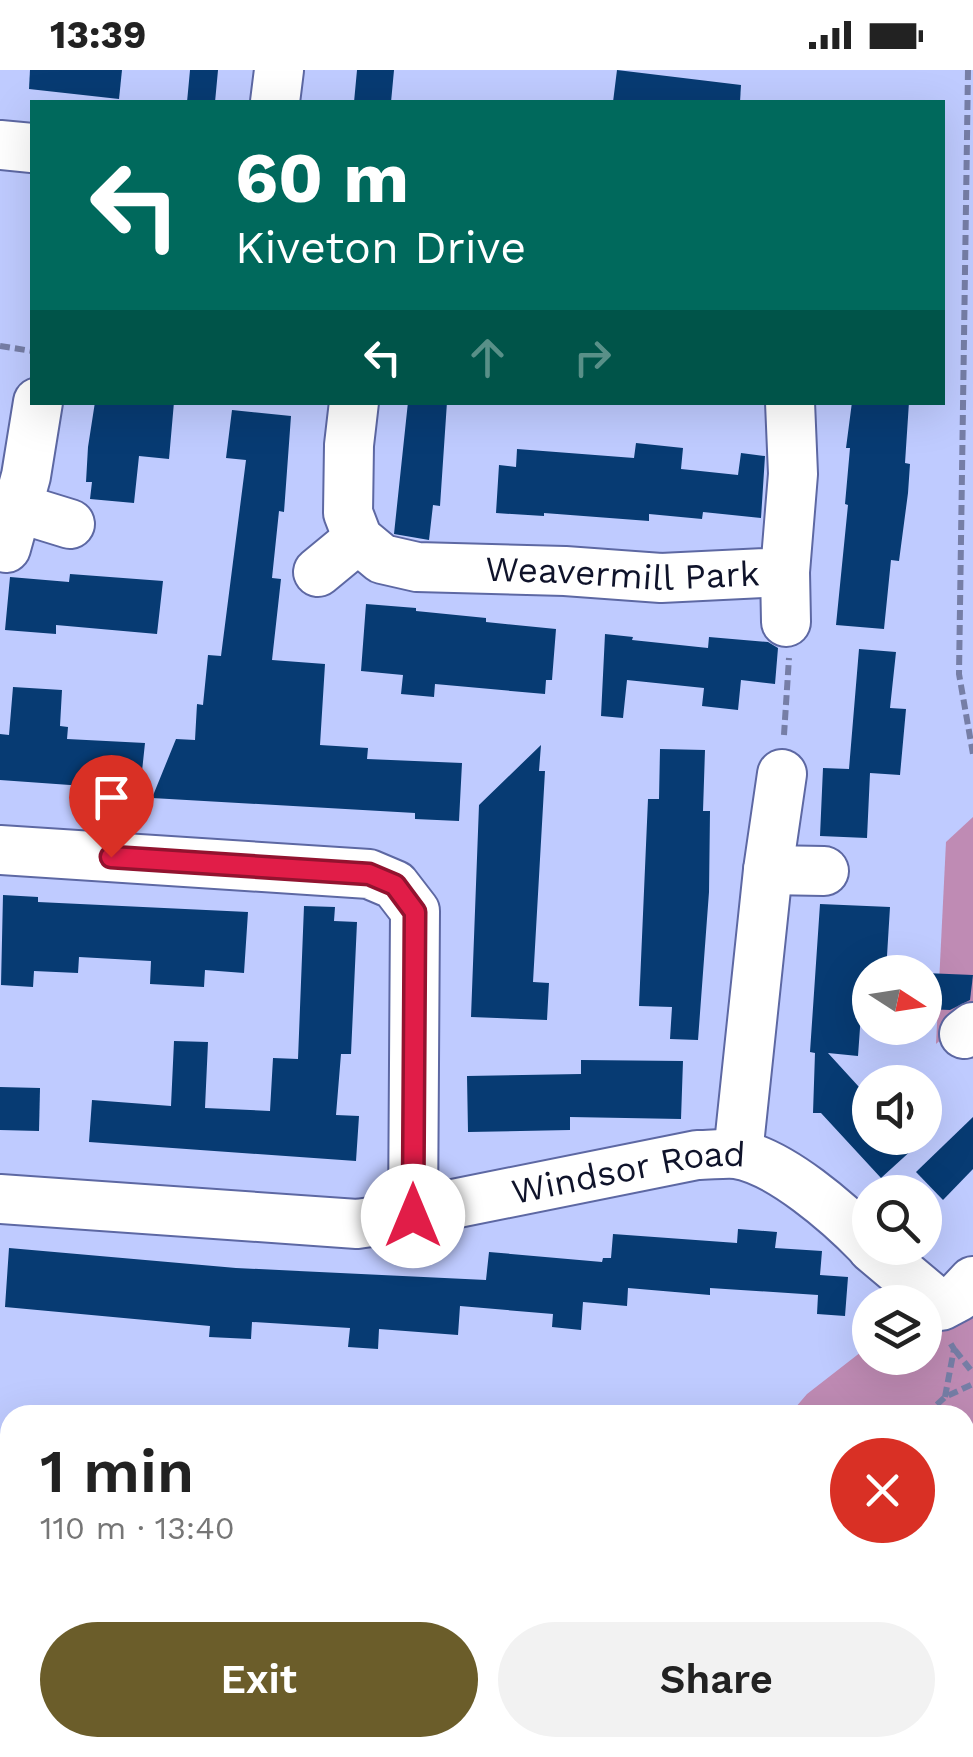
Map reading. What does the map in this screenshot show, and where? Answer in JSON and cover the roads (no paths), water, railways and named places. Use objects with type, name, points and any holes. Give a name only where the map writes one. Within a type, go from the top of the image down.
[{"type":"street","points":[[275,100],[278,70]]},
{"type":"street","points":[[0,145],[30,148]]},
{"type":"street","points":[[37,405],[12,528],[70,524]]},
{"type":"street","points":[[318,572],[358,540],[348,513],[354,405]]},
{"type":"street","name":"Weavermill Park","points":[[358,540],[382,559],[417,567],[660,578],[784,572],[793,474],[790,405]]},
{"type":"street","points":[[784,572],[786,622]]},
{"type":"street","points":[[738,1154],[782,774]]},
{"type":"street","points":[[0,850],[369,874],[395,885],[415,912],[413,1216]]},
{"type":"street","points":[[768,870],[824,871]]},
{"type":"street","name":"Windsor Road","points":[[0,1199],[357,1224],[413,1216],[443,1206],[697,1155],[738,1154],[771,1168],[836,1210],[852,1226]]},
{"type":"street","name":"Windsor Road","points":[[895,1265],[956,1312]]}]
